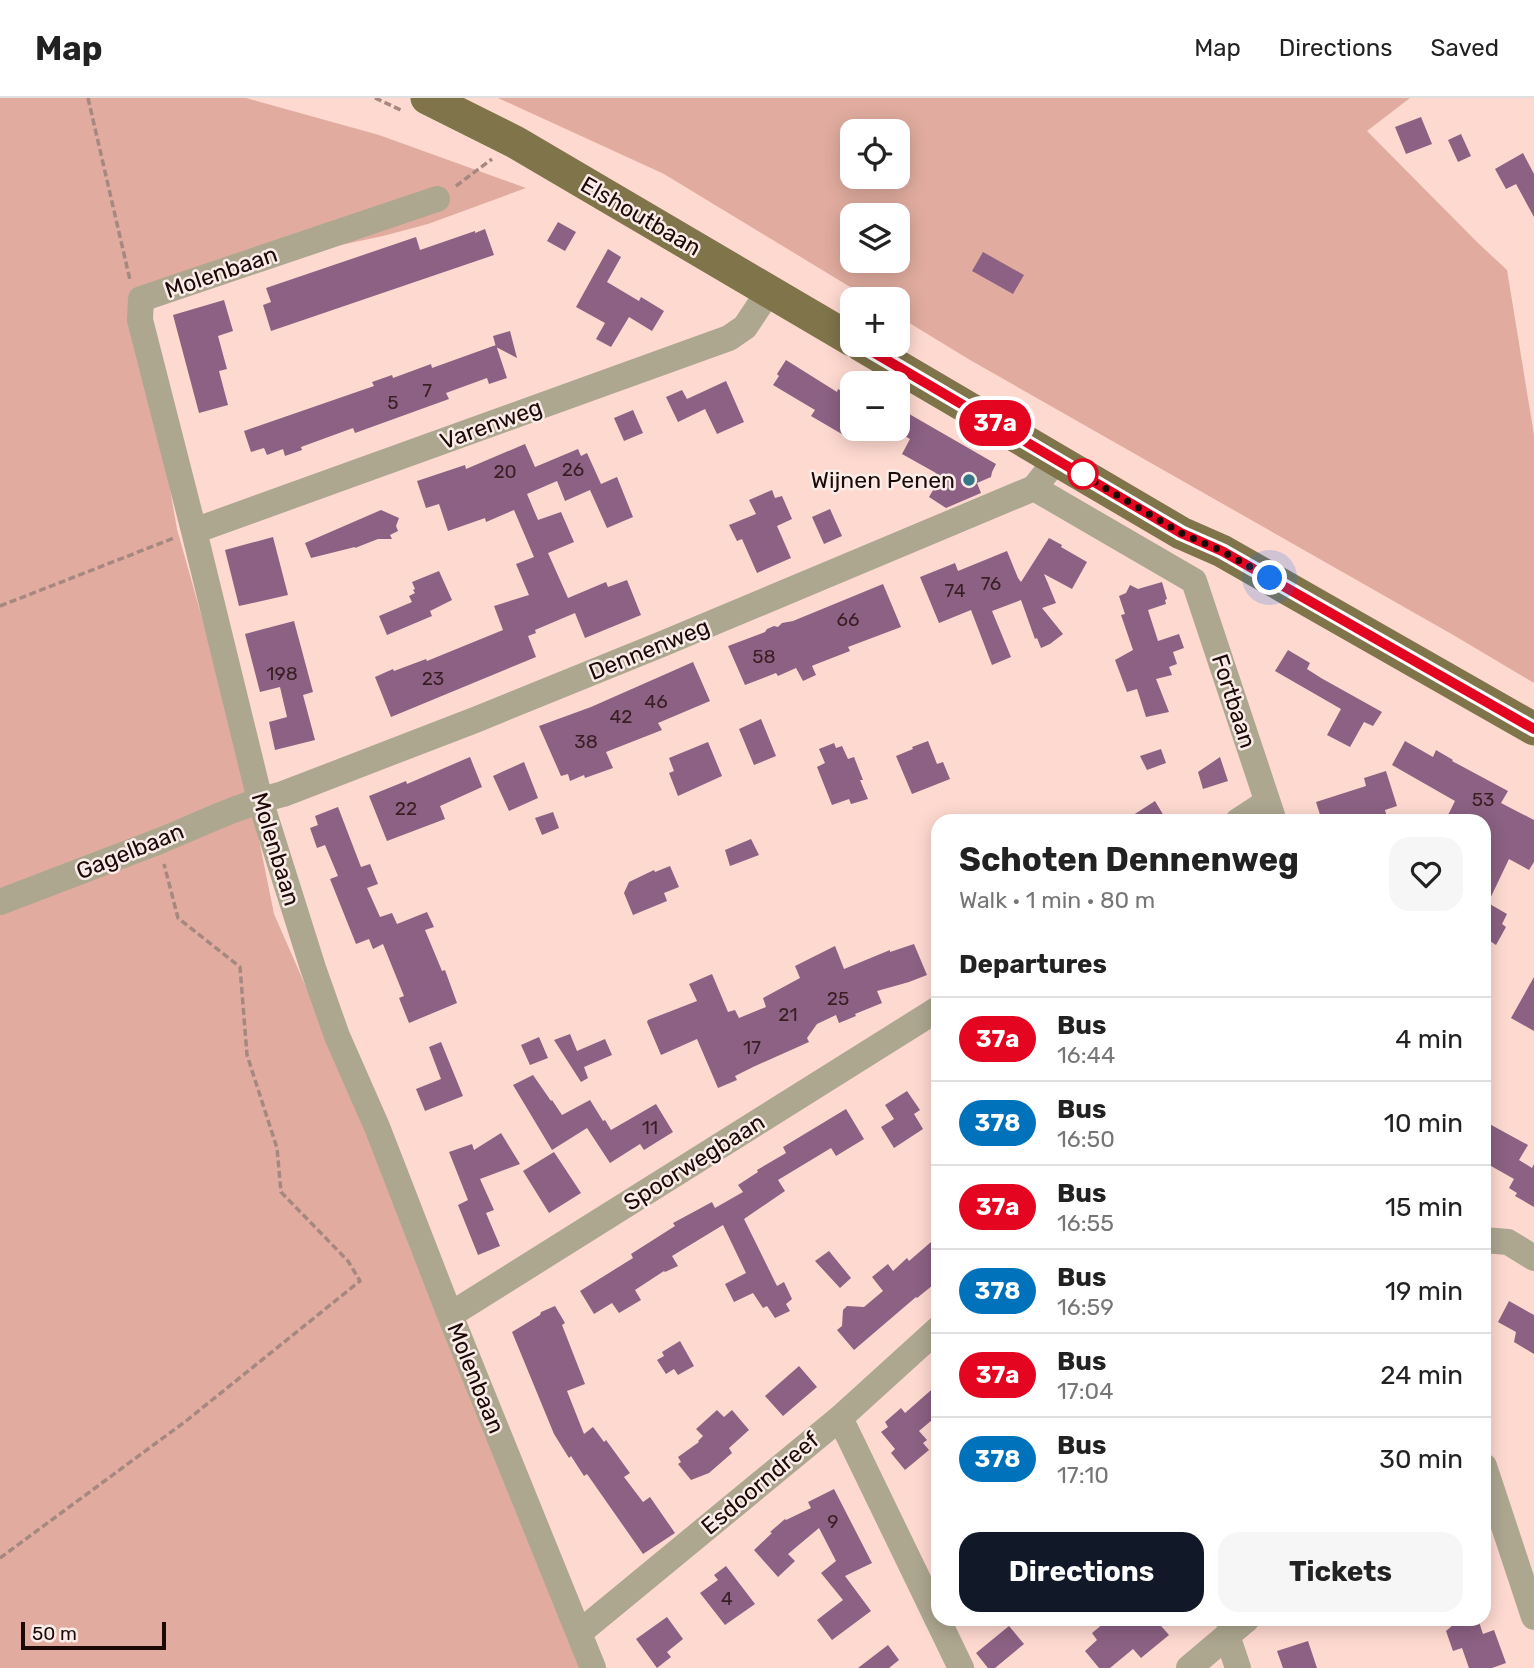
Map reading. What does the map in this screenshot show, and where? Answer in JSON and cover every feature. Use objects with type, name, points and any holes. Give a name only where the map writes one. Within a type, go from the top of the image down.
[{"type":"main road","name":"Elshoutbaan","points":[[427,98],[515,142],[840,333]]},
{"type":"main road","points":[[882,357],[1181,533],[1222,551],[1534,729]]},
{"type":"street","name":"Molenbaan","points":[[437,199],[141,299],[139,320],[260,800],[313,968],[337,1036],[377,1127],[593,1668]]},
{"type":"street","name":"Varenweg","points":[[194,531],[729,338],[745,327],[769,291]]},
{"type":"street","points":[[1034,488],[1057,459]]},
{"type":"street","name":"Fortbaan","points":[[1034,488],[1194,581],[1270,812]]},
{"type":"street","name":"Dennenweg","points":[[260,800],[283,794],[662,645],[1034,488]]},
{"type":"street","name":"Gagelbaan","points":[[0,902],[260,800]]},
{"type":"street","name":"Spoorwegbaan","points":[[450,1315],[931,1013]]},
{"type":"street","points":[[1491,1241],[1508,1242],[1534,1258]]},
{"type":"street","name":"Esdoorndreef","points":[[579,1633],[839,1418],[931,1335]]},
{"type":"street","points":[[839,1418],[931,1607]]},
{"type":"street","points":[[1491,1487],[1534,1617]]},
{"type":"street","points":[[941,1626],[961,1668]]},
{"type":"street","points":[[1189,1668],[1237,1627]]},
{"type":"street","points":[[1237,1627],[1238,1668]]},
{"type":"path","points":[[88,98],[131,281]]},
{"type":"path","points":[[437,199],[515,142]]},
{"type":"path","points":[[0,606],[194,531]]},
{"type":"path","points":[[0,1558],[186,1421],[360,1281],[348,1261],[281,1192],[277,1148],[247,1055],[240,967],[178,918],[159,841]]},
{"type":"shaded area","points":[[0,98],[246,98],[379,135],[526,188],[428,224],[383,236],[135,289],[177,529],[246,775],[274,914],[593,1668],[0,1668]]},
{"type":"shaded area","points":[[498,98],[1410,98],[1367,131],[1507,270],[1534,435],[1534,683],[910,323],[910,287],[850,287],[664,174]]},
{"type":"building","points":[[1421,117],[1432,144],[1406,154],[1395,127]]},
{"type":"building","points":[[1461,134],[1471,156],[1458,162],[1448,140]]},
{"type":"building","points":[[1523,153],[1534,174],[1534,217],[1516,184],[1506,189],[1495,169]]},
{"type":"building","points":[[558,222],[576,232],[565,251],[547,241]]},
{"type":"building","points":[[485,229],[494,255],[271,331],[263,305],[271,302],[266,288],[416,237],[420,250]]},
{"type":"building","points":[[608,249],[621,257],[607,282],[639,301],[641,297],[664,311],[652,331],[629,317],[611,347],[596,339],[605,323],[576,307]]},
{"type":"building","points":[[983,252],[1024,275],[1013,294],[972,271]]},
{"type":"building","points":[[224,300],[233,331],[218,336],[227,369],[219,371],[228,405],[199,413],[173,315]]},
{"type":"building","points":[[510,331],[517,358],[496,347],[493,336]]},
{"type":"building","points":[[496,345],[507,378],[489,384],[487,378],[446,393],[449,399],[355,433],[353,428],[301,447],[302,450],[285,456],[283,449],[267,455],[264,448],[251,452],[244,431],[374,386],[372,382],[392,375],[393,378],[431,364],[432,368]]},
{"type":"building","points":[[786,360],[837,392],[840,390],[840,433],[811,416],[815,410],[773,385],[779,376],[777,374]]},
{"type":"building","points":[[726,381],[744,422],[717,434],[705,409],[678,422],[666,397],[682,390],[687,399]]},
{"type":"building","points":[[633,410],[643,433],[624,441],[614,418]]},
{"type":"building","points":[[910,414],[996,464],[991,477],[977,483],[981,493],[946,508],[929,497],[936,485],[931,482],[936,473],[902,454],[910,441]]},
{"type":"building","points":[[525,444],[535,467],[578,449],[581,456],[587,453],[601,484],[617,477],[633,517],[607,528],[590,490],[565,501],[557,481],[527,494],[538,520],[561,512],[574,542],[548,553],[568,598],[606,582],[608,587],[627,580],[641,615],[585,638],[575,613],[535,630],[536,633],[528,636],[536,657],[391,717],[375,677],[393,669],[394,671],[426,659],[427,661],[503,630],[494,606],[529,595],[516,564],[534,557],[514,510],[486,522],[485,518],[448,531],[439,504],[426,508],[417,481],[465,465],[466,469]]},
{"type":"building","points":[[772,490],[775,498],[782,496],[792,519],[777,526],[791,558],[757,573],[742,539],[737,541],[729,525],[756,514],[749,500]]},
{"type":"building","points":[[830,509],[842,536],[824,544],[812,517]]},
{"type":"building","points":[[381,510],[399,518],[396,526],[398,531],[390,535],[392,539],[378,539],[355,548],[311,558],[305,543]]},
{"type":"building","points":[[273,537],[288,595],[239,606],[225,550]]},
{"type":"building","points":[[1049,538],[1087,562],[1072,589],[1044,574],[1056,603],[1042,608],[1063,634],[1041,648],[1021,600],[992,611],[1011,657],[992,665],[971,610],[939,623],[920,577],[955,563],[958,571],[1007,551],[1021,582]]},
{"type":"building","points":[[439,571],[452,600],[430,611],[432,616],[387,635],[379,616],[412,602],[409,596],[415,593],[415,589],[412,582]]},
{"type":"building","points":[[1162,582],[1166,604],[1148,610],[1158,641],[1179,634],[1184,648],[1173,652],[1177,664],[1169,667],[1172,675],[1156,679],[1169,712],[1146,717],[1137,689],[1127,692],[1115,660],[1133,650],[1121,615],[1125,614],[1119,596],[1126,593],[1130,585],[1138,589]]},
{"type":"building","points":[[883,584],[901,627],[848,647],[850,651],[812,666],[816,675],[803,681],[796,668],[745,685],[728,646]]},
{"type":"building","points":[[294,621],[313,692],[303,695],[315,740],[275,750],[269,722],[287,717],[280,687],[260,692],[245,634]]},
{"type":"building","points":[[1288,650],[1310,663],[1307,669],[1382,712],[1373,726],[1364,722],[1350,747],[1327,735],[1341,709],[1275,671]]},
{"type":"building","points":[[693,662],[710,701],[658,723],[662,730],[606,752],[613,768],[570,781],[568,774],[561,776],[539,726],[591,707]]},
{"type":"building","points":[[761,719],[776,756],[754,765],[739,729]]},
{"type":"building","points":[[928,741],[937,764],[943,762],[950,779],[912,794],[896,756]]},
{"type":"building","points":[[1405,741],[1433,757],[1436,750],[1508,791],[1501,803],[1534,820],[1534,862],[1529,870],[1509,859],[1491,897],[1491,814],[1448,814],[1455,801],[1392,765]]},
{"type":"building","points":[[708,742],[722,776],[678,796],[669,773],[674,771],[669,758]]},
{"type":"building","points":[[834,743],[836,748],[842,746],[848,759],[854,757],[868,799],[851,804],[849,799],[832,805],[817,767],[825,763],[819,749]]},
{"type":"building","points":[[1161,749],[1166,763],[1147,770],[1140,756]]},
{"type":"building","points":[[470,757],[482,787],[440,806],[445,819],[387,841],[369,796],[406,781],[407,784]]},
{"type":"building","points":[[1220,757],[1228,781],[1203,789],[1198,772]]},
{"type":"building","points":[[524,762],[538,798],[509,811],[493,776]]},
{"type":"building","points":[[1386,771],[1397,806],[1385,810],[1386,814],[1320,814],[1316,802],[1366,786],[1364,778]]},
{"type":"building","points":[[1155,801],[1163,814],[1135,814]]},
{"type":"building","points":[[338,807],[361,867],[370,864],[378,884],[367,888],[380,917],[392,913],[397,924],[427,912],[434,927],[425,930],[442,971],[445,970],[457,1003],[409,1023],[399,998],[404,996],[383,944],[373,949],[369,939],[356,944],[330,879],[338,876],[325,845],[317,848],[310,828],[318,825],[315,816]]},
{"type":"building","points":[[553,812],[559,828],[542,835],[535,818]]},
{"type":"building","points":[[751,839],[759,855],[730,866],[725,850]]},
{"type":"building","points":[[670,866],[679,887],[664,893],[667,901],[633,915],[624,893],[629,882]]},
{"type":"building","points":[[1491,905],[1507,914],[1502,924],[1506,927],[1496,945],[1491,942]]},
{"type":"building","points":[[914,944],[927,975],[877,991],[882,1003],[839,1023],[836,1015],[817,1024],[807,1038],[809,1042],[735,1076],[737,1080],[718,1088],[697,1039],[661,1055],[647,1022],[697,1001],[689,984],[712,974],[728,1012],[735,1010],[739,1018],[766,1007],[763,998],[800,978],[795,966],[835,946],[844,969],[890,950]]},
{"type":"building","points":[[1534,977],[1534,1031],[1511,1018]]},
{"type":"building","points":[[570,1034],[577,1051],[605,1039],[612,1055],[584,1067],[588,1078],[581,1082],[554,1040]]},
{"type":"building","points":[[539,1037],[548,1058],[530,1065],[521,1045]]},
{"type":"building","points":[[441,1042],[463,1096],[425,1111],[416,1089],[441,1079],[429,1047]]},
{"type":"building","points":[[533,1075],[562,1115],[590,1100],[611,1130],[656,1104],[673,1132],[644,1150],[640,1144],[610,1163],[587,1128],[552,1150],[513,1085]]},
{"type":"building","points":[[907,1091],[920,1110],[914,1114],[923,1129],[894,1148],[881,1127],[894,1119],[885,1105]]},
{"type":"building","points":[[846,1109],[864,1139],[836,1156],[831,1148],[778,1180],[785,1191],[744,1219],[777,1286],[784,1282],[792,1299],[786,1304],[790,1311],[775,1318],[767,1306],[763,1308],[753,1293],[734,1302],[725,1284],[746,1273],[723,1225],[672,1256],[678,1266],[664,1271],[635,1290],[641,1300],[619,1313],[612,1303],[594,1314],[580,1291],[633,1258],[631,1254],[675,1226],[673,1223],[712,1202],[715,1208],[743,1192],[738,1185],[786,1153],[783,1147]]},
{"type":"building","points":[[1491,1125],[1528,1145],[1519,1160],[1532,1168],[1534,1164],[1534,1207],[1515,1196],[1517,1193],[1509,1188],[1514,1179],[1491,1166]]},
{"type":"building","points":[[501,1133],[520,1164],[480,1179],[494,1210],[486,1213],[500,1246],[478,1255],[458,1205],[468,1200],[449,1152],[472,1144],[474,1150]]},
{"type":"building","points":[[554,1152],[581,1193],[549,1213],[523,1171]]},
{"type":"building","points":[[931,1242],[931,1287],[854,1350],[837,1330],[842,1326],[843,1310],[847,1306],[864,1307],[883,1291],[872,1277],[888,1264],[893,1271],[907,1258],[909,1261]]},
{"type":"building","points":[[829,1251],[851,1278],[840,1288],[815,1261]]},
{"type":"building","points":[[1509,1301],[1534,1315],[1534,1354],[1514,1342],[1516,1332],[1498,1322]]},
{"type":"building","points":[[555,1306],[565,1323],[562,1325],[585,1384],[567,1391],[584,1434],[593,1427],[604,1442],[606,1440],[630,1473],[624,1477],[643,1502],[650,1497],[675,1533],[643,1554],[587,1474],[584,1476],[571,1456],[569,1458],[554,1434],[512,1332],[541,1312]]},
{"type":"building","points":[[680,1341],[694,1366],[678,1375],[674,1369],[666,1374],[657,1360],[664,1356],[662,1352]]},
{"type":"building","points":[[799,1366],[817,1387],[783,1416],[765,1396]]},
{"type":"building","points":[[931,1390],[931,1421],[919,1431],[927,1440],[923,1443],[929,1450],[905,1470],[891,1453],[895,1449],[881,1432],[888,1427],[885,1422],[901,1408],[905,1413]]},
{"type":"building","points":[[717,1410],[724,1417],[732,1410],[749,1430],[729,1448],[732,1453],[709,1473],[691,1480],[678,1464],[681,1462],[678,1457],[699,1442],[703,1436],[696,1429]]},
{"type":"building","points":[[834,1489],[872,1563],[845,1576],[871,1611],[832,1640],[817,1620],[843,1600],[821,1573],[836,1561],[819,1528],[788,1554],[795,1561],[778,1577],[754,1550],[785,1519],[811,1508],[808,1502]]},
{"type":"building","points":[[726,1566],[755,1604],[725,1625],[700,1593],[718,1580],[714,1575]]},
{"type":"building","points":[[667,1617],[683,1639],[667,1652],[671,1657],[657,1668],[636,1639]]},
{"type":"building","points":[[1009,1626],[1024,1644],[995,1668],[988,1668],[976,1653]]},
{"type":"building","points":[[1100,1626],[1161,1626],[1169,1635],[1141,1658],[1133,1649],[1110,1668],[1099,1668],[1085,1651],[1097,1640],[1092,1633]]},
{"type":"building","points":[[1452,1626],[1480,1626],[1483,1634],[1494,1630],[1506,1663],[1492,1668],[1469,1668],[1462,1648],[1453,1651],[1446,1631]]},
{"type":"building","points":[[1308,1641],[1317,1668],[1283,1668],[1277,1651]]},
{"type":"building","points":[[888,1645],[899,1660],[889,1668],[858,1668]]},
{"type":"bus line","name":"37a","points":[[882,357],[1181,533],[1222,551],[1534,729]]},
{"type":"place","name":"Wijnen Penen","points":[[969,480]]},
{"type":"route","points":[[1083,474],[1078,472],[1181,533],[1222,551],[1270,578]]}]
